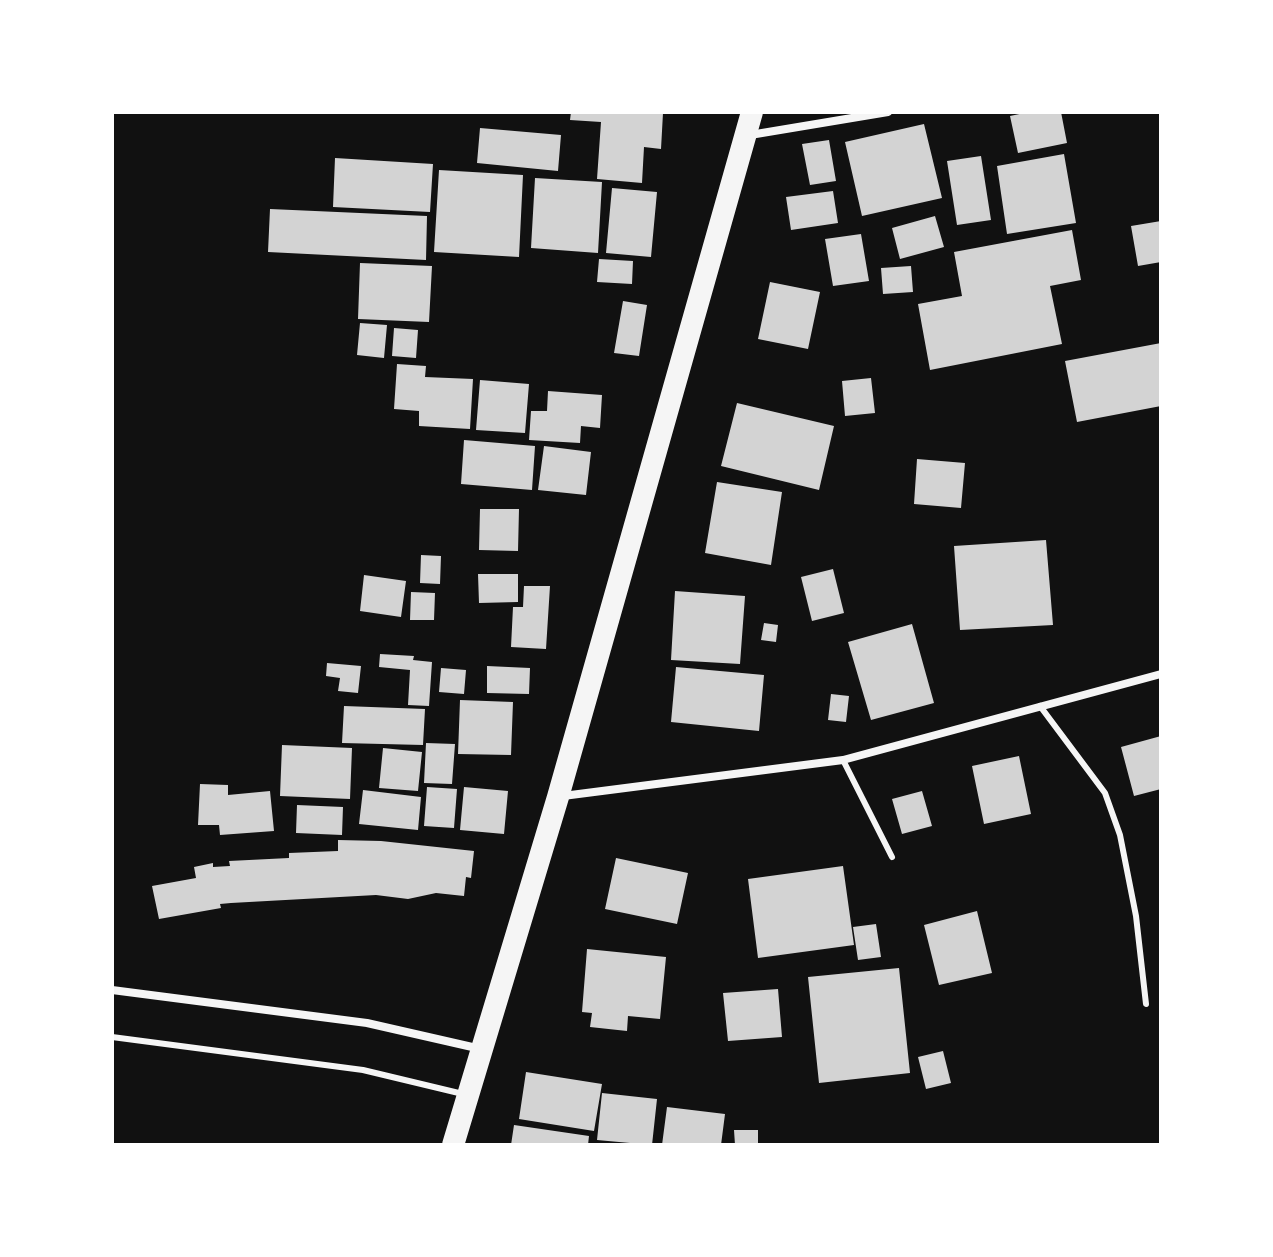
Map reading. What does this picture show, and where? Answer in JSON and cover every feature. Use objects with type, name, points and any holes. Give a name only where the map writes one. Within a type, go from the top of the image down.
[{"type":"highway","points":[[453,1145],[558,797],[752,112]]},
{"type":"street","points":[[745,136],[888,112]]},
{"type":"street","points":[[558,797],[843,760],[1161,674]]},
{"type":"street","points":[[112,990],[367,1023],[481,1049]]},
{"type":"lane","points":[[1040,706],[1105,793],[1120,835],[1136,916],[1146,1004]]},
{"type":"lane","points":[[843,760],[892,857]]},
{"type":"lane","points":[[112,1037],[363,1070],[467,1095]]},
{"type":"building","points":[[571,112],[663,113],[661,149],[644,147],[642,183],[597,179],[601,122],[570,120]]},
{"type":"building","points":[[1029,112],[1061,112],[1067,143],[1018,153],[1010,116]]},
{"type":"building","points":[[924,124],[942,198],[862,216],[845,142]]},
{"type":"building","points":[[480,128],[561,135],[558,171],[477,163]]},
{"type":"building","points":[[829,140],[836,181],[810,185],[802,144]]},
{"type":"building","points":[[1064,154],[1076,223],[1007,234],[997,166]]},
{"type":"building","points":[[981,156],[991,220],[957,225],[947,161]]},
{"type":"building","points":[[335,158],[433,164],[430,212],[333,207]]},
{"type":"building","points":[[439,170],[523,175],[519,257],[434,252]]},
{"type":"building","points":[[535,178],[602,182],[598,253],[531,248]]},
{"type":"building","points":[[612,188],[657,192],[651,257],[606,253]]},
{"type":"building","points":[[833,191],[838,223],[791,230],[786,197]]},
{"type":"building","points":[[270,209],[427,216],[426,260],[268,252]]},
{"type":"building","points":[[935,216],[944,247],[900,259],[892,228]]},
{"type":"building","points":[[1161,221],[1161,262],[1138,266],[1131,226]]},
{"type":"building","points":[[1072,230],[1081,280],[1050,286],[1062,344],[930,370],[918,304],[962,296],[954,252]]},
{"type":"building","points":[[861,234],[869,281],[833,286],[825,239]]},
{"type":"building","points":[[599,259],[633,261],[632,284],[597,282]]},
{"type":"building","points":[[360,263],[432,266],[429,322],[358,319]]},
{"type":"building","points":[[911,266],[913,292],[883,294],[881,268]]},
{"type":"building","points":[[770,282],[820,292],[808,349],[758,339]]},
{"type":"building","points":[[623,301],[647,305],[639,356],[614,353]]},
{"type":"building","points":[[360,323],[387,325],[384,358],[357,355]]},
{"type":"building","points":[[394,328],[418,330],[416,358],[392,356]]},
{"type":"building","points":[[1161,343],[1161,406],[1077,422],[1065,361]]},
{"type":"building","points":[[397,364],[426,366],[425,377],[473,379],[470,429],[419,426],[419,411],[394,409]]},
{"type":"building","points":[[871,378],[875,413],[845,416],[842,381]]},
{"type":"building","points":[[480,380],[529,384],[525,433],[476,430]]},
{"type":"building","points":[[548,391],[602,395],[600,428],[581,426],[580,443],[529,440],[531,411],[547,411]]},
{"type":"building","points":[[737,403],[834,426],[819,490],[721,466]]},
{"type":"building","points":[[464,440],[535,446],[532,490],[461,484]]},
{"type":"building","points":[[544,446],[591,452],[586,495],[538,490]]},
{"type":"building","points":[[917,459],[965,463],[961,508],[914,504]]},
{"type":"building","points":[[717,482],[782,492],[771,565],[705,553]]},
{"type":"building","points":[[480,509],[519,509],[518,551],[479,550]]},
{"type":"building","points":[[1046,540],[1053,625],[960,630],[954,546]]},
{"type":"building","points":[[421,555],[441,556],[440,584],[420,583]]},
{"type":"building","points":[[833,569],[844,613],[812,621],[801,577]]},
{"type":"building","points":[[478,574],[518,574],[518,602],[479,603]]},
{"type":"building","points":[[364,575],[406,581],[401,617],[360,611]]},
{"type":"building","points":[[524,586],[550,586],[546,649],[511,647],[513,607],[523,607]]},
{"type":"building","points":[[675,591],[745,596],[740,664],[671,660]]},
{"type":"building","points":[[411,592],[435,593],[434,620],[410,620]]},
{"type":"building","points":[[764,623],[778,625],[776,642],[761,640]]},
{"type":"building","points":[[912,624],[934,703],[871,720],[848,642]]},
{"type":"building","points":[[380,654],[414,656],[413,660],[432,662],[429,706],[408,705],[410,670],[379,667]]},
{"type":"building","points":[[327,663],[361,666],[358,693],[338,691],[340,678],[326,676]]},
{"type":"building","points":[[487,666],[530,668],[529,694],[487,693]]},
{"type":"building","points":[[676,667],[764,675],[759,731],[671,722]]},
{"type":"building","points":[[441,668],[466,670],[464,694],[439,692]]},
{"type":"building","points":[[831,694],[849,696],[846,722],[828,720]]},
{"type":"building","points":[[460,700],[513,702],[511,755],[458,754]]},
{"type":"building","points":[[344,706],[425,709],[423,745],[342,743]]},
{"type":"building","points":[[1161,736],[1161,789],[1134,796],[1121,747]]},
{"type":"building","points":[[426,743],[455,744],[452,784],[424,783]]},
{"type":"building","points":[[282,745],[352,748],[350,799],[280,796]]},
{"type":"building","points":[[383,748],[422,752],[418,791],[379,788]]},
{"type":"building","points":[[1019,756],[1031,814],[984,824],[972,766]]},
{"type":"building","points":[[200,784],[228,785],[228,795],[270,791],[274,831],[220,835],[219,825],[198,825]]},
{"type":"building","points":[[427,787],[457,789],[454,828],[424,826]]},
{"type":"building","points":[[464,787],[508,791],[504,834],[460,830]]},
{"type":"building","points":[[363,790],[421,797],[418,830],[359,824]]},
{"type":"building","points":[[922,791],[932,826],[902,834],[892,799]]},
{"type":"building","points":[[297,805],[343,807],[342,835],[296,833]]},
{"type":"building","points":[[338,840],[381,841],[474,851],[471,878],[466,877],[464,896],[436,893],[408,899],[376,895],[231,903],[220,904],[221,908],[159,919],[152,886],[196,878],[194,867],[213,863],[213,867],[230,866],[229,861],[289,858],[289,853],[338,851]]},
{"type":"building","points":[[616,858],[688,873],[677,924],[605,909]]},
{"type":"building","points":[[843,866],[854,945],[758,958],[748,879]]},
{"type":"building","points":[[977,911],[992,973],[939,985],[924,925]]},
{"type":"building","points":[[876,924],[881,957],[858,960],[853,927]]},
{"type":"building","points":[[587,949],[666,957],[660,1019],[628,1016],[627,1031],[590,1027],[592,1013],[582,1012]]},
{"type":"building","points":[[899,968],[910,1073],[819,1083],[808,977]]},
{"type":"building","points":[[778,989],[782,1037],[728,1041],[723,993]]},
{"type":"building","points":[[943,1051],[951,1083],[926,1089],[918,1057]]},
{"type":"building","points":[[526,1072],[602,1084],[594,1131],[519,1119]]},
{"type":"building","points":[[602,1093],[657,1099],[652,1145],[597,1140]]},
{"type":"building","points":[[667,1107],[725,1114],[721,1145],[662,1145]]},
{"type":"building","points":[[514,1125],[589,1136],[588,1145],[511,1145]]},
{"type":"building","points":[[734,1130],[758,1130],[758,1145],[735,1145]]}]
